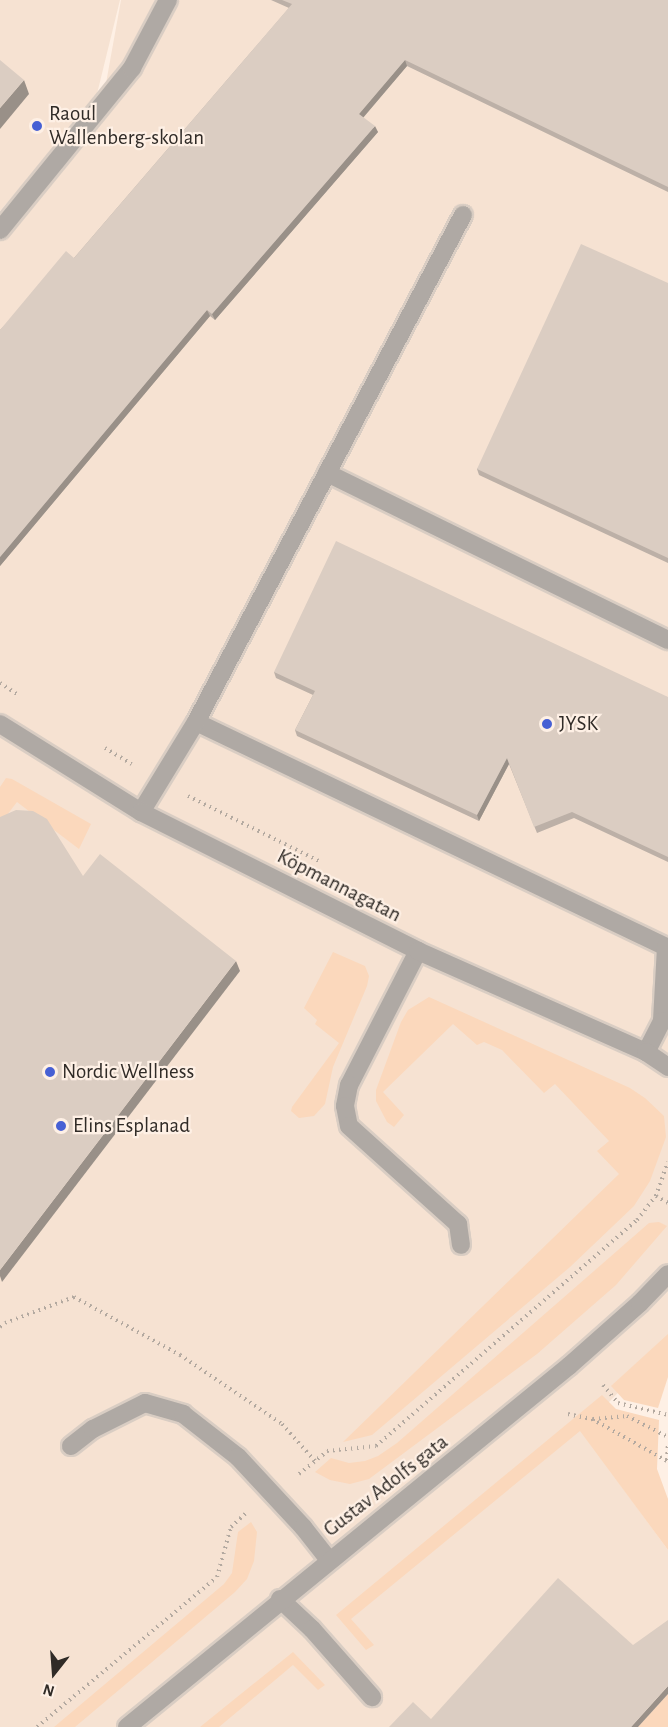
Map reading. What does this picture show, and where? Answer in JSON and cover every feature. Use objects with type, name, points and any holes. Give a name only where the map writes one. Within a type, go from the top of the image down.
[{"type":"street","points":[[0,231],[132,68],[168,0]]},
{"type":"street","points":[[141,812],[196,722],[463,215]]},
{"type":"street","points":[[327,473],[668,640]]},
{"type":"street","points":[[196,722],[667,945],[662,1021],[646,1052]]},
{"type":"street","name":"Köpmannagatan","points":[[0,724],[141,812],[418,951],[646,1052],[668,1067]]},
{"type":"street","points":[[418,951],[349,1085],[345,1106],[349,1126],[458,1224],[461,1245]]},
{"type":"street","name":"Gustav Adolfs gata","points":[[127,1727],[280,1599],[569,1366],[640,1303],[668,1274]]},
{"type":"street","points":[[71,1446],[93,1429],[145,1403],[183,1414],[238,1457],[296,1518],[329,1560]]},
{"type":"street","points":[[280,1599],[312,1629],[372,1697]]},
{"type":"path","points":[[0,683],[18,694]]},
{"type":"path","points":[[99,744],[159,781],[326,865]]},
{"type":"path","points":[[308,1467],[327,1451],[376,1446],[629,1228],[656,1196],[668,1162]]},
{"type":"path","points":[[656,1196],[668,1203]]},
{"type":"path","points":[[0,1327],[5,1323],[74,1297],[180,1355],[282,1424],[315,1461]]},
{"type":"path","points":[[603,1385],[618,1403],[668,1415]]},
{"type":"path","points":[[627,1416],[632,1406]]},
{"type":"path","points":[[568,1414],[592,1419],[627,1416],[668,1437]]},
{"type":"path","points":[[592,1419],[668,1462],[668,1443]]},
{"type":"path","points":[[37,1727],[218,1577],[231,1527],[246,1513]]},
{"type":"shaded area","name":"Raoul Wallenberg-skolan","points":[[0,0],[120,0],[96,98],[0,211]]},
{"type":"shaded area","points":[[121,0],[668,0],[668,1341],[581,1431],[668,1550],[668,1727],[0,1727],[0,226],[101,111]]},
{"type":"shaded area","points":[[6,778],[12,779],[91,824],[79,849],[17,802],[0,824],[0,787]]},
{"type":"shaded area","points":[[333,952],[365,966],[369,976],[367,986],[333,1067],[325,1104],[314,1116],[299,1118],[291,1111],[292,1107],[339,1043],[315,1024],[317,1020],[304,1008]]},
{"type":"shaded area","points":[[429,997],[630,1088],[645,1098],[664,1116],[666,1137],[650,1181],[634,1206],[570,1267],[372,1435],[343,1442],[619,1174],[597,1151],[609,1141],[555,1084],[544,1093],[502,1050],[484,1042],[477,1045],[453,1024],[383,1092],[404,1115],[394,1127],[387,1122],[376,1101],[376,1090],[401,1022],[408,1010]]},
{"type":"shaded area","points":[[659,1222],[667,1226],[616,1285],[537,1354],[369,1479],[350,1484],[330,1480],[315,1472],[331,1458],[349,1463],[365,1461],[378,1456],[397,1443],[649,1223]]},
{"type":"shaded area","points":[[668,1334],[668,1377],[658,1408],[624,1400],[611,1386]]},
{"type":"shaded area","points":[[602,1395],[616,1409],[659,1420],[657,1469],[668,1499],[668,1550],[580,1431],[351,1619],[374,1645],[366,1650],[336,1615]]},
{"type":"shaded area","points":[[251,1522],[257,1532],[254,1561],[247,1579],[235,1592],[75,1727],[54,1727],[224,1584],[232,1573],[238,1532]]},
{"type":"shaded area","points":[[293,1652],[325,1685],[318,1690],[293,1665],[219,1727],[200,1727]]},
{"type":"shaded area","points":[[668,1694],[668,1727],[638,1727]]},
{"type":"building","points":[[282,0],[668,0],[668,187],[405,60],[359,114],[375,126],[212,314],[207,310],[0,557],[0,330],[66,251],[74,258],[292,4]]},
{"type":"building","points":[[0,60],[24,80],[0,108]]},
{"type":"building","points":[[581,244],[668,283],[668,558],[477,469]]},
{"type":"building","points":[[336,541],[668,697],[668,857],[572,812],[534,827],[507,758],[477,815],[295,730],[315,691],[274,672]]},
{"type":"building","name":"Elins Esplanad","points":[[16,810],[33,811],[47,819],[83,876],[100,854],[236,961],[0,1270],[0,817]]},
{"type":"building","points":[[558,1578],[633,1645],[668,1620],[668,1686],[631,1727],[389,1727],[413,1702],[431,1719]]},
{"type":"place","name":"Raoul Wallenberg-skolan","points":[[37,126]]},
{"type":"place","name":"JYSK","points":[[547,724]]},
{"type":"place","name":"Nordic Wellness","points":[[50,1072]]},
{"type":"place","name":"Elins Esplanad","points":[[61,1126]]}]
